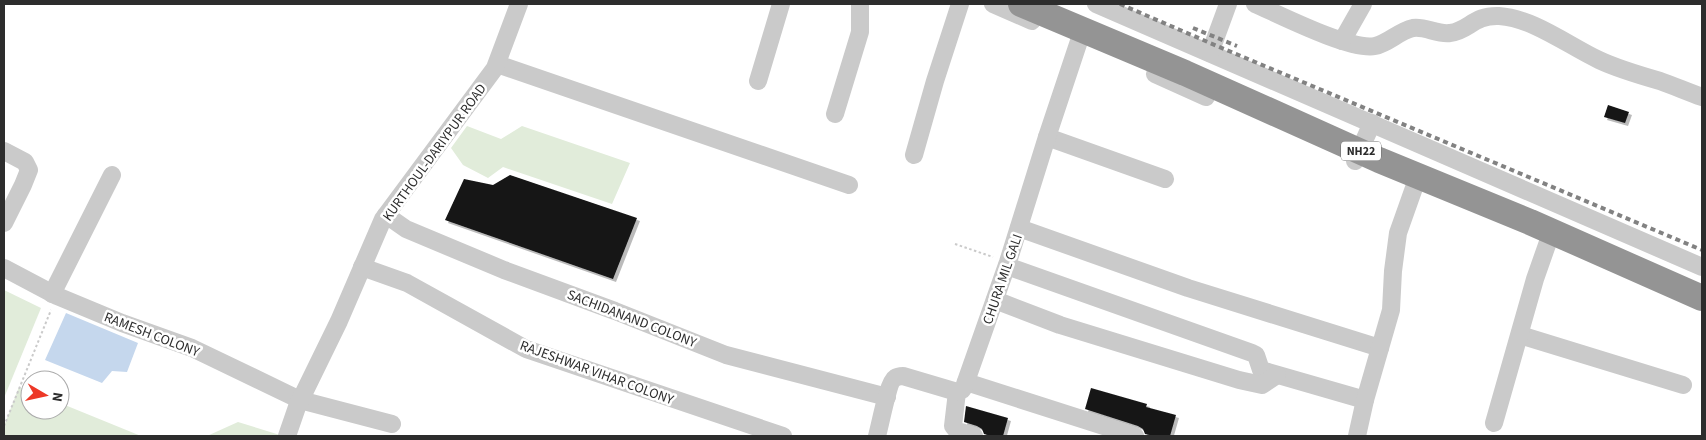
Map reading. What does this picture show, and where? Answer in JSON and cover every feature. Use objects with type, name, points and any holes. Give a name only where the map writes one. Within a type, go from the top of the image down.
[{"type":"highway","name":"NH22","points":[[1021,4],[1185,73],[1380,160],[1530,222],[1702,298]]},
{"type":"highway","name":"NH22","points":[[1062,4],[1702,281]]},
{"type":"street","name":"KURTHOUL-DARIYPUR ROAD","points":[[293,434],[300,400],[339,321],[386,215],[497,64],[518,4]]},
{"type":"street","points":[[758,80],[781,4]]},
{"type":"street","points":[[835,114],[858,40],[860,4]]},
{"type":"street","points":[[914,155],[960,4]]},
{"type":"street","points":[[993,4],[1548,242],[1702,311]]},
{"type":"street","points":[[1044,26],[1054,4]]},
{"type":"street","points":[[1096,4],[1702,267]]},
{"type":"street","points":[[1210,53],[1228,4]]},
{"type":"street","points":[[1255,4],[1357,46],[1375,46],[1411,29],[1419,28],[1445,33],[1454,32],[1480,11],[1526,23],[1600,60],[1702,97]]},
{"type":"street","points":[[1342,41],[1363,4]]},
{"type":"street","name":"CHURA MIL GALI","points":[[974,436],[957,431],[953,426],[962,387],[995,300],[1079,41]]},
{"type":"street","points":[[497,64],[849,185]]},
{"type":"street","points":[[1356,161],[1372,123]]},
{"type":"street","points":[[1047,137],[1165,179]]},
{"type":"street","points":[[4,151],[25,162],[29,170],[4,223]]},
{"type":"street","points":[[55,295],[112,175]]},
{"type":"street","points":[[1357,436],[1365,400],[1391,310],[1392,271],[1398,233],[1414,185]]},
{"type":"street","name":"SACHIDANAND COLONY","points":[[386,215],[406,229],[504,270],[616,311],[726,355],[887,397]]},
{"type":"street","points":[[1019,228],[1188,288],[1380,348]]},
{"type":"street","points":[[1494,423],[1535,279],[1548,242]]},
{"type":"street","points":[[1007,264],[1252,353],[1256,355],[1262,370],[1365,400]]},
{"type":"street","name":"RAJESHWAR VIHAR COLONY","points":[[362,267],[407,283],[526,349],[784,436]]},
{"type":"street","name":"RAMESH COLONY","points":[[4,268],[55,295],[122,323],[192,348],[300,400],[392,424]]},
{"type":"street","points":[[995,300],[1060,325],[1240,380],[1262,385],[1277,375]]},
{"type":"street","points":[[1520,335],[1683,385]]},
{"type":"street","points":[[877,436],[893,380],[899,376],[962,387],[1135,436]]},
{"type":"path","points":[[955,244],[1007,264]]},
{"type":"path","points":[[4,426],[55,295]]},
{"type":"green space","points":[[467,126],[501,139],[522,126],[630,163],[612,204],[503,167],[488,178],[463,165],[451,148]]},
{"type":"green space","points":[[4,290],[41,308],[4,398]]},
{"type":"green space","points":[[19,387],[20,420],[70,420],[70,407],[141,436],[4,436],[4,426]]},
{"type":"green space","points":[[238,422],[280,435],[207,436]]},
{"type":"water","points":[[66,313],[138,343],[127,372],[112,371],[102,383],[45,360]]},
{"type":"building","points":[[1608,105],[1629,112],[1625,123],[1604,117]]},
{"type":"building","points":[[510,175],[637,218],[613,279],[445,220],[464,179],[493,185]]},
{"type":"building","points":[[1091,388],[1147,404],[1146,407],[1176,415],[1170,436],[1145,434],[1143,429],[1138,426],[1085,409]]},
{"type":"building","points":[[966,406],[1008,418],[1003,436],[984,434],[982,429],[977,426],[964,422]]},
{"type":"railway","points":[[1120,4],[1702,250]]},
{"type":"railway","points":[[1193,28],[1237,46]]}]
